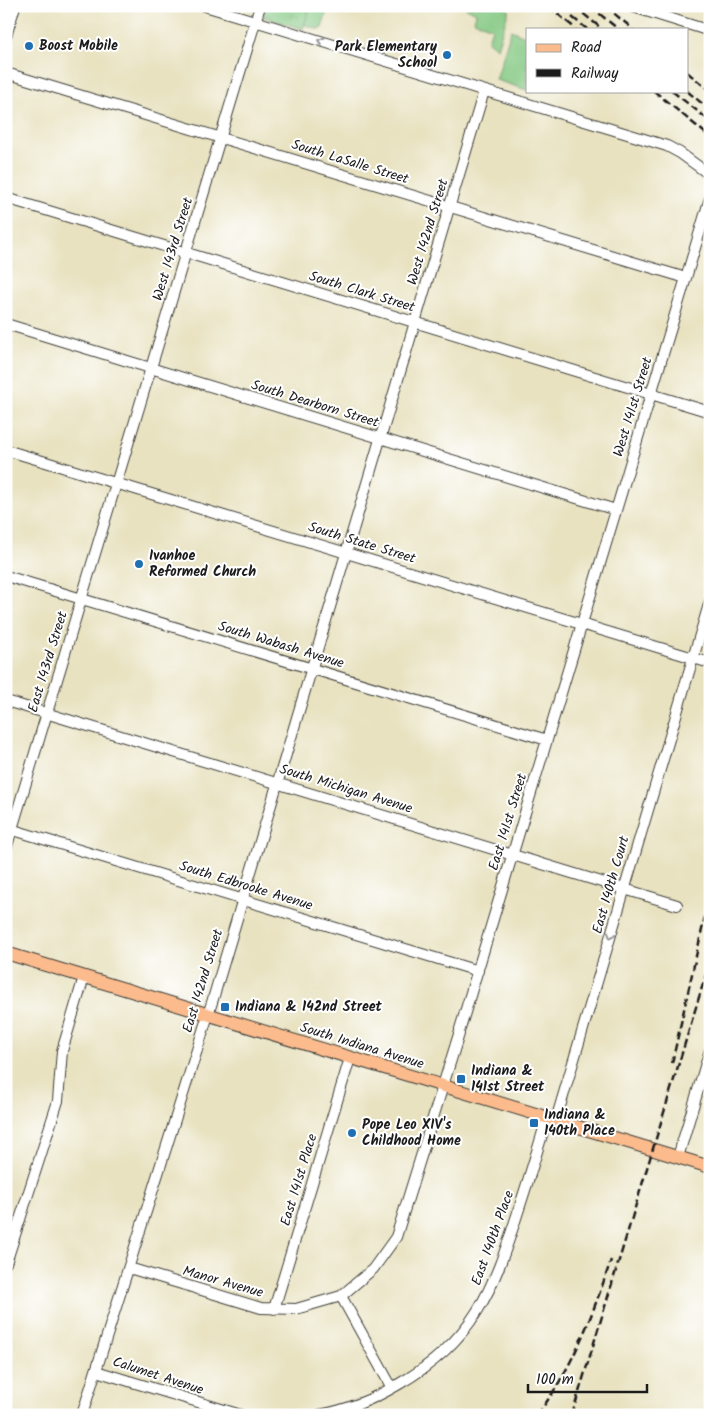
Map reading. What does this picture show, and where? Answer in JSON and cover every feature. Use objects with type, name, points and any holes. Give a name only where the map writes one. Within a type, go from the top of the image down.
[{"type":"main road","name":"South Indiana Avenue","points":[[6,953],[207,1016],[710,1167]]},
{"type":"street","points":[[6,36],[15,6]]},
{"type":"street","points":[[205,6],[667,146],[710,174]]},
{"type":"street","name":"West 143rd Street","points":[[117,484],[260,6]]},
{"type":"street","points":[[631,7],[710,31]]},
{"type":"street","name":"South LaSalle Street","points":[[6,73],[686,278]]},
{"type":"street","name":"West 142nd Street","points":[[346,553],[484,91]]},
{"type":"street","name":"South Clark Street","points":[[6,198],[710,412]]},
{"type":"street","name":"West 141st Street","points":[[582,624],[710,198]]},
{"type":"street","name":"South Dearborn Street","points":[[6,324],[616,510]]},
{"type":"street","name":"South State Street","points":[[6,450],[710,663]]},
{"type":"street","name":"East 143rd Street","points":[[6,849],[9,829],[47,714],[117,484]]},
{"type":"street","name":"East 142nd Street","points":[[82,1415],[207,1016],[346,553]]},
{"type":"street","name":"South Wabash Avenue","points":[[6,576],[547,740]]},
{"type":"street","name":"East 140th Court","points":[[552,1119],[574,1062],[710,601]]},
{"type":"street","name":"East 141st Street","points":[[341,1296],[374,1269],[396,1237],[582,624]]},
{"type":"street","name":"South Michigan Avenue","points":[[6,701],[677,904]]},
{"type":"street","name":"South Edbrooke Avenue","points":[[9,829],[478,971]]},
{"type":"street","points":[[6,1263],[58,1101],[62,1050],[84,977]]},
{"type":"street","points":[[678,1158],[710,1050]]},
{"type":"street","name":"East 141st Place","points":[[274,1309],[350,1058]]},
{"type":"street","name":"East 140th Place","points":[[392,1388],[438,1358],[468,1326],[482,1305],[494,1283],[552,1119]]},
{"type":"street","name":"Manor Avenue","points":[[128,1268],[240,1304],[274,1309],[305,1308],[341,1296]]},
{"type":"street","points":[[318,1415],[370,1400],[392,1388],[341,1296]]},
{"type":"street","name":"Calumet Avenue","points":[[96,1371],[240,1415]]},
{"type":"green space","points":[[265,6],[310,6],[303,29],[263,17]]},
{"type":"green space","points":[[275,6],[328,6],[322,28],[317,29],[275,14]]},
{"type":"green space","points":[[463,6],[505,6],[509,10],[497,48],[488,41],[492,28],[474,21],[476,13]]},
{"type":"green space","points":[[511,30],[526,37],[526,90],[496,80]]},
{"type":"railway","points":[[548,6],[575,28]]},
{"type":"railway","points":[[574,6],[601,28]]},
{"type":"railway","points":[[590,6],[617,28]]},
{"type":"railway","points":[[605,6],[632,28]]},
{"type":"railway","points":[[572,17],[586,28]]},
{"type":"railway","points":[[688,73],[710,91]]},
{"type":"railway","points":[[655,92],[710,137]]},
{"type":"railway","points":[[673,92],[710,121]]},
{"type":"railway","points":[[688,92],[710,110]]},
{"type":"railway","points":[[672,1063],[710,894]]},
{"type":"railway","points":[[572,1415],[710,961]]},
{"type":"railway","points":[[537,1415],[571,1360],[589,1321],[611,1260]]},
{"type":"place","name":"Boost Mobile","points":[[29,46]]},
{"type":"place","name":"Park Elementary School","points":[[447,55]]},
{"type":"place","name":"Ivanhoe Reformed Church","points":[[139,564]]},
{"type":"place","name":"Indiana & 142nd Street","points":[[225,1007]]},
{"type":"place","name":"Indiana & 141st Street","points":[[461,1079]]},
{"type":"place","name":"Indiana & 140th Place","points":[[534,1123]]},
{"type":"place","name":"Pope Leo XIV's Childhood Home","points":[[352,1133]]}]
